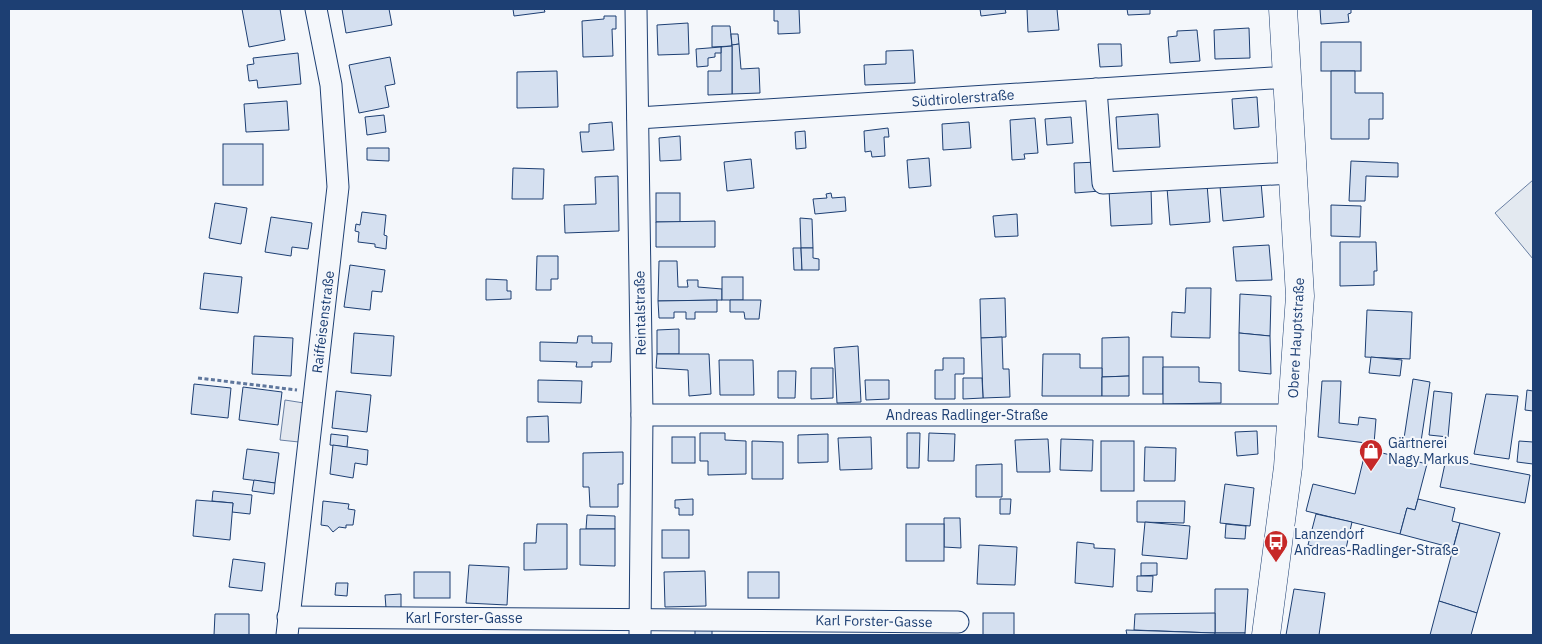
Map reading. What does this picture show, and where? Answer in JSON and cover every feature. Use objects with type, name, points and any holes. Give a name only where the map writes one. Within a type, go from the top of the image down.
[{"type":"main road","name":"Obere Hauptstraße","points":[[1266,635],[1292,415],[1300,296],[1283,9]]},
{"type":"street","name":"Raiffeisenstraße","points":[[288,626],[338,187],[331,85],[316,9]]},
{"type":"street","name":"Reintalstraße","points":[[636,9],[642,415],[640,627]]},
{"type":"street","name":"Südtirolerstraße","points":[[638,118],[1288,77]]},
{"type":"street","points":[[1096,90],[1104,183],[1293,173]]},
{"type":"street","name":"Andreas Radlinger-Straße","points":[[642,415],[1292,415]]},
{"type":"street","name":"Karl Forster-Gasse","points":[[288,626],[640,627],[958,622]]},
{"type":"path","points":[[198,378],[287,389]]},
{"type":"shaded area","points":[[1533,180],[1533,259],[1495,213]]},
{"type":"shaded area","points":[[285,400],[304,403],[299,442],[280,440]]},
{"type":"building","points":[[242,9],[280,9],[285,40],[249,47]]},
{"type":"building","points":[[342,9],[389,9],[392,25],[346,33]]},
{"type":"building","points":[[513,9],[544,9],[545,12],[514,16]]},
{"type":"building","points":[[774,9],[799,9],[800,33],[778,34],[778,21],[774,21]]},
{"type":"building","points":[[980,9],[1005,9],[1006,13],[981,16]]},
{"type":"building","points":[[1027,9],[1057,9],[1059,30],[1028,32]]},
{"type":"building","points":[[1127,9],[1150,9],[1150,14],[1128,15]]},
{"type":"building","points":[[1320,9],[1351,9],[1351,13],[1348,14],[1349,22],[1321,24]]},
{"type":"building","points":[[604,16],[616,16],[616,29],[612,29],[613,56],[583,57],[582,21],[604,19]]},
{"type":"building","points":[[688,23],[689,54],[658,55],[657,25]]},
{"type":"building","points":[[712,26],[730,26],[732,46],[712,47]]},
{"type":"building","points":[[1249,28],[1250,58],[1215,59],[1214,30]]},
{"type":"building","points":[[1197,30],[1200,61],[1170,63],[1168,37],[1177,36],[1177,31]]},
{"type":"building","points":[[731,34],[738,34],[739,44],[732,45]]},
{"type":"building","points":[[1321,42],[1361,42],[1361,71],[1321,71]]},
{"type":"building","points":[[739,44],[741,69],[759,68],[760,93],[732,94],[732,45]]},
{"type":"building","points":[[1098,44],[1121,44],[1122,66],[1100,67]]},
{"type":"building","points":[[732,46],[732,94],[708,95],[708,71],[721,71],[721,47]]},
{"type":"building","points":[[721,47],[721,53],[715,53],[715,57],[708,58],[708,66],[697,67],[696,49]]},
{"type":"building","points":[[913,50],[915,83],[865,85],[864,65],[886,64],[886,51]]},
{"type":"building","points":[[298,53],[301,84],[258,88],[257,80],[249,81],[247,65],[254,64],[253,58]]},
{"type":"building","points":[[390,57],[395,84],[385,86],[389,107],[359,113],[349,65]]},
{"type":"building","points":[[557,71],[558,107],[517,108],[517,72]]},
{"type":"building","points":[[1331,71],[1355,71],[1355,93],[1383,93],[1383,119],[1369,119],[1369,139],[1331,139]]},
{"type":"building","points":[[1257,97],[1259,127],[1234,129],[1232,99]]},
{"type":"building","points":[[287,101],[289,130],[246,132],[244,104]]},
{"type":"building","points":[[1158,114],[1160,147],[1118,149],[1116,117]]},
{"type":"building","points":[[384,115],[386,132],[367,135],[365,117]]},
{"type":"building","points":[[1071,117],[1073,143],[1047,145],[1045,119]]},
{"type":"building","points":[[1035,118],[1038,153],[1024,154],[1025,159],[1012,160],[1010,120]]},
{"type":"building","points":[[612,122],[614,150],[582,152],[580,132],[589,132],[589,124]]},
{"type":"building","points":[[969,122],[971,148],[943,150],[942,124]]},
{"type":"building","points":[[888,128],[889,137],[884,137],[885,156],[872,157],[871,151],[865,152],[864,131]]},
{"type":"building","points":[[805,131],[806,148],[796,149],[795,132]]},
{"type":"building","points":[[680,136],[681,160],[660,161],[659,138]]},
{"type":"building","points":[[223,144],[263,144],[263,185],[223,185]]},
{"type":"building","points":[[367,148],[389,148],[389,161],[367,160]]},
{"type":"building","points":[[929,158],[931,186],[909,188],[907,160]]},
{"type":"building","points":[[751,159],[754,188],[727,191],[724,162]]},
{"type":"building","points":[[1351,161],[1398,163],[1398,177],[1366,176],[1365,201],[1349,201]]},
{"type":"building","points":[[1099,162],[1100,191],[1075,193],[1074,163]]},
{"type":"building","points":[[513,168],[544,169],[543,199],[512,199]]},
{"type":"building","points":[[618,176],[619,231],[565,233],[564,205],[596,204],[595,177]]},
{"type":"building","points":[[1261,182],[1264,217],[1223,221],[1220,186]]},
{"type":"building","points":[[1207,184],[1210,222],[1170,225],[1167,188]]},
{"type":"building","points":[[1151,188],[1152,224],[1111,226],[1109,190]]},
{"type":"building","points":[[656,193],[680,193],[680,222],[656,222]]},
{"type":"building","points":[[831,193],[832,198],[845,197],[846,211],[815,214],[813,199],[827,198],[826,194]]},
{"type":"building","points":[[215,203],[247,208],[241,244],[209,238]]},
{"type":"building","points":[[1331,205],[1361,206],[1360,237],[1331,236]]},
{"type":"building","points":[[362,212],[386,215],[384,235],[387,236],[386,249],[375,247],[375,244],[358,242],[359,232],[355,231],[356,224],[360,225]]},
{"type":"building","points":[[1017,214],[1018,236],[995,237],[993,216]]},
{"type":"building","points":[[271,217],[312,223],[308,249],[292,247],[291,256],[265,252]]},
{"type":"building","points":[[800,218],[812,219],[813,248],[801,248]]},
{"type":"building","points":[[715,221],[715,247],[656,247],[656,222]]},
{"type":"building","points":[[1340,242],[1376,242],[1377,271],[1374,271],[1374,285],[1340,286]]},
{"type":"building","points":[[1269,245],[1272,280],[1236,281],[1233,247]]},
{"type":"building","points":[[793,248],[801,248],[802,270],[794,270]]},
{"type":"building","points":[[801,248],[813,248],[813,258],[819,259],[819,270],[802,270]]},
{"type":"building","points":[[537,256],[558,256],[558,279],[551,279],[551,290],[536,290]]},
{"type":"building","points":[[659,261],[677,261],[678,287],[688,287],[687,280],[698,280],[698,287],[722,289],[722,300],[658,301]]},
{"type":"building","points":[[350,265],[385,270],[382,292],[372,291],[370,310],[344,307]]},
{"type":"building","points":[[204,273],[242,277],[238,313],[200,309]]},
{"type":"building","points":[[722,277],[743,277],[743,300],[722,300]]},
{"type":"building","points":[[486,279],[507,280],[507,291],[511,291],[511,299],[486,300]]},
{"type":"building","points":[[1186,288],[1211,288],[1210,338],[1171,337],[1172,312],[1185,313]]},
{"type":"building","points":[[1240,294],[1271,296],[1270,336],[1239,333]]},
{"type":"building","points":[[1005,298],[1006,337],[981,338],[980,299]]},
{"type":"building","points":[[717,300],[717,312],[695,312],[695,319],[686,319],[686,312],[674,312],[674,318],[659,318],[658,301]]},
{"type":"building","points":[[730,300],[761,300],[759,319],[745,319],[744,312],[730,312]]},
{"type":"building","points":[[1367,310],[1412,312],[1410,359],[1365,357]]},
{"type":"building","points":[[679,329],[679,354],[657,354],[657,330]]},
{"type":"building","points":[[354,333],[394,336],[391,376],[351,373]]},
{"type":"building","points":[[1239,333],[1270,336],[1271,374],[1239,371]]},
{"type":"building","points":[[254,336],[293,338],[291,376],[252,374]]},
{"type":"building","points":[[578,336],[592,336],[592,343],[612,343],[611,362],[592,362],[592,367],[576,367],[577,362],[540,361],[540,342],[577,343]]},
{"type":"building","points":[[1002,337],[1003,369],[1009,369],[1010,397],[983,398],[981,338]]},
{"type":"building","points":[[1129,337],[1129,376],[1102,377],[1102,338]]},
{"type":"building","points":[[858,346],[861,402],[837,403],[834,348]]},
{"type":"building","points":[[657,354],[709,354],[711,394],[689,396],[688,370],[656,368]]},
{"type":"building","points":[[1043,354],[1080,354],[1080,368],[1102,368],[1102,396],[1042,396]]},
{"type":"building","points":[[1143,357],[1163,357],[1163,394],[1143,394]]},
{"type":"building","points":[[1371,357],[1402,360],[1400,376],[1369,373]]},
{"type":"building","points":[[943,358],[964,358],[964,374],[955,374],[955,399],[935,399],[935,370],[943,370]]},
{"type":"building","points":[[719,360],[753,360],[754,395],[720,395]]},
{"type":"building","points":[[1163,367],[1199,367],[1199,382],[1221,383],[1221,403],[1163,404]]},
{"type":"building","points":[[811,368],[833,368],[833,398],[811,399]]},
{"type":"building","points":[[778,371],[796,371],[795,398],[778,398]]},
{"type":"building","points":[[1129,376],[1129,396],[1102,396],[1102,377]]},
{"type":"building","points":[[963,378],[982,378],[983,398],[963,399]]},
{"type":"building","points":[[1413,379],[1430,382],[1420,448],[1403,445]]},
{"type":"building","points":[[538,380],[582,381],[581,403],[538,402]]},
{"type":"building","points":[[865,380],[889,380],[889,399],[866,400]]},
{"type":"building","points":[[1322,381],[1341,381],[1339,423],[1358,425],[1359,417],[1376,419],[1374,444],[1318,437]]},
{"type":"building","points":[[194,384],[231,388],[228,418],[191,414]]},
{"type":"building","points":[[243,387],[282,392],[278,425],[239,420]]},
{"type":"building","points":[[1527,390],[1533,391],[1533,411],[1525,410]]},
{"type":"building","points":[[336,391],[371,395],[367,432],[332,428]]},
{"type":"building","points":[[1434,391],[1452,393],[1448,437],[1429,435]]},
{"type":"building","points":[[1486,394],[1518,396],[1509,459],[1474,454]]},
{"type":"building","points":[[548,416],[549,442],[527,442],[527,417]]},
{"type":"building","points":[[1257,431],[1258,454],[1237,456],[1235,432]]},
{"type":"building","points":[[700,433],[725,433],[725,440],[746,441],[746,474],[708,475],[708,461],[700,461]]},
{"type":"building","points":[[907,433],[920,433],[919,468],[907,468]]},
{"type":"building","points":[[929,433],[955,434],[954,461],[928,461]]},
{"type":"building","points":[[331,434],[348,436],[347,447],[330,445]]},
{"type":"building","points":[[828,434],[828,462],[798,463],[798,435]]},
{"type":"building","points":[[672,437],[695,437],[695,463],[672,463]]},
{"type":"building","points":[[871,437],[872,469],[840,470],[838,438]]},
{"type":"building","points":[[1048,439],[1050,472],[1017,472],[1015,440]]},
{"type":"building","points":[[1061,439],[1093,440],[1092,471],[1060,470]]},
{"type":"building","points":[[752,441],[783,442],[783,479],[752,479]]},
{"type":"building","points":[[1101,441],[1134,441],[1134,491],[1101,491]]},
{"type":"building","points":[[1519,441],[1533,442],[1533,464],[1517,462]]},
{"type":"building","points":[[333,445],[368,450],[367,465],[355,463],[353,478],[330,474]]},
{"type":"building","points":[[1145,447],[1176,448],[1175,481],[1144,481]]},
{"type":"building","points":[[247,449],[279,453],[275,483],[243,479]]},
{"type":"building","points":[[1366,449],[1427,464],[1415,510],[1407,508],[1400,534],[1306,511],[1313,484],[1355,494]]},
{"type":"building","points":[[623,452],[623,484],[618,484],[618,507],[590,507],[589,487],[583,487],[583,453]]},
{"type":"building","points":[[1446,459],[1530,475],[1525,503],[1440,487]]},
{"type":"building","points":[[1002,464],[1002,497],[976,497],[976,465]]},
{"type":"building","points":[[254,480],[275,483],[274,494],[252,491]]},
{"type":"building","points":[[1225,484],[1254,488],[1250,526],[1220,523]]},
{"type":"building","points":[[213,491],[252,495],[250,514],[232,512],[233,503],[212,501]]},
{"type":"building","points":[[693,499],[693,515],[679,515],[679,508],[675,508],[675,500]]},
{"type":"building","points":[[1000,499],[1011,499],[1010,514],[1000,514]]},
{"type":"building","points":[[1418,499],[1455,508],[1452,521],[1460,523],[1453,548],[1400,534],[1407,508],[1415,510]]},
{"type":"building","points":[[196,500],[233,503],[230,540],[193,536]]},
{"type":"building","points":[[323,501],[349,504],[348,509],[355,510],[353,525],[346,525],[346,528],[339,527],[333,532],[328,526],[321,525]]},
{"type":"building","points":[[1137,501],[1185,501],[1184,523],[1137,522]]},
{"type":"building","points":[[1316,514],[1352,522],[1345,553],[1308,545]]},
{"type":"building","points":[[587,515],[615,516],[615,529],[586,529]]},
{"type":"building","points":[[944,518],[960,518],[961,548],[944,547]]},
{"type":"building","points":[[1145,522],[1190,526],[1187,559],[1142,555]]},
{"type":"building","points":[[1460,523],[1500,533],[1477,613],[1439,601]]},
{"type":"building","points":[[537,524],[567,524],[567,569],[524,570],[524,543],[536,543]]},
{"type":"building","points":[[906,524],[944,524],[944,561],[906,561]]},
{"type":"building","points":[[1226,524],[1246,526],[1245,539],[1225,538]]},
{"type":"building","points":[[580,529],[615,529],[615,566],[580,565]]},
{"type":"building","points":[[662,530],[689,530],[689,558],[662,558]]},
{"type":"building","points":[[1077,542],[1094,544],[1094,548],[1115,549],[1113,587],[1075,583]]},
{"type":"building","points":[[979,545],[1017,547],[1015,585],[977,584]]},
{"type":"building","points":[[233,559],[265,563],[262,591],[229,587]]},
{"type":"building","points":[[1141,563],[1157,563],[1157,575],[1141,576]]},
{"type":"building","points":[[469,565],[509,567],[507,605],[466,603]]},
{"type":"building","points":[[705,571],[706,606],[665,607],[664,572]]},
{"type":"building","points":[[414,572],[450,572],[450,598],[414,598]]},
{"type":"building","points":[[748,572],[779,572],[779,598],[748,598]]},
{"type":"building","points":[[1137,576],[1153,576],[1152,592],[1137,591]]},
{"type":"building","points":[[336,583],[348,583],[347,596],[335,595]]},
{"type":"building","points":[[1215,589],[1248,589],[1245,633],[1215,633]]},
{"type":"building","points":[[1294,589],[1325,593],[1319,635],[1286,635]]},
{"type":"building","points":[[401,594],[401,608],[386,608],[385,595]]},
{"type":"building","points":[[1439,601],[1477,613],[1471,635],[1430,635]]},
{"type":"building","points":[[983,613],[1014,613],[1014,635],[983,635]]},
{"type":"building","points":[[1215,613],[1215,633],[1134,630],[1135,614]]},
{"type":"building","points":[[215,614],[249,614],[249,635],[214,635]]},
{"type":"building","points":[[695,629],[712,629],[712,635],[695,635]]},
{"type":"building","points":[[1126,630],[1215,633],[1215,635],[1127,635]]},
{"type":"building","points":[[1215,633],[1245,633],[1245,635],[1215,635]]},
{"type":"place","name":"Gärtnerei Nagy Markus","points":[[1371,472]]},
{"type":"place","name":"Lanzendorf Andreas-Radlinger-Straße","points":[[1276,563]]}]
